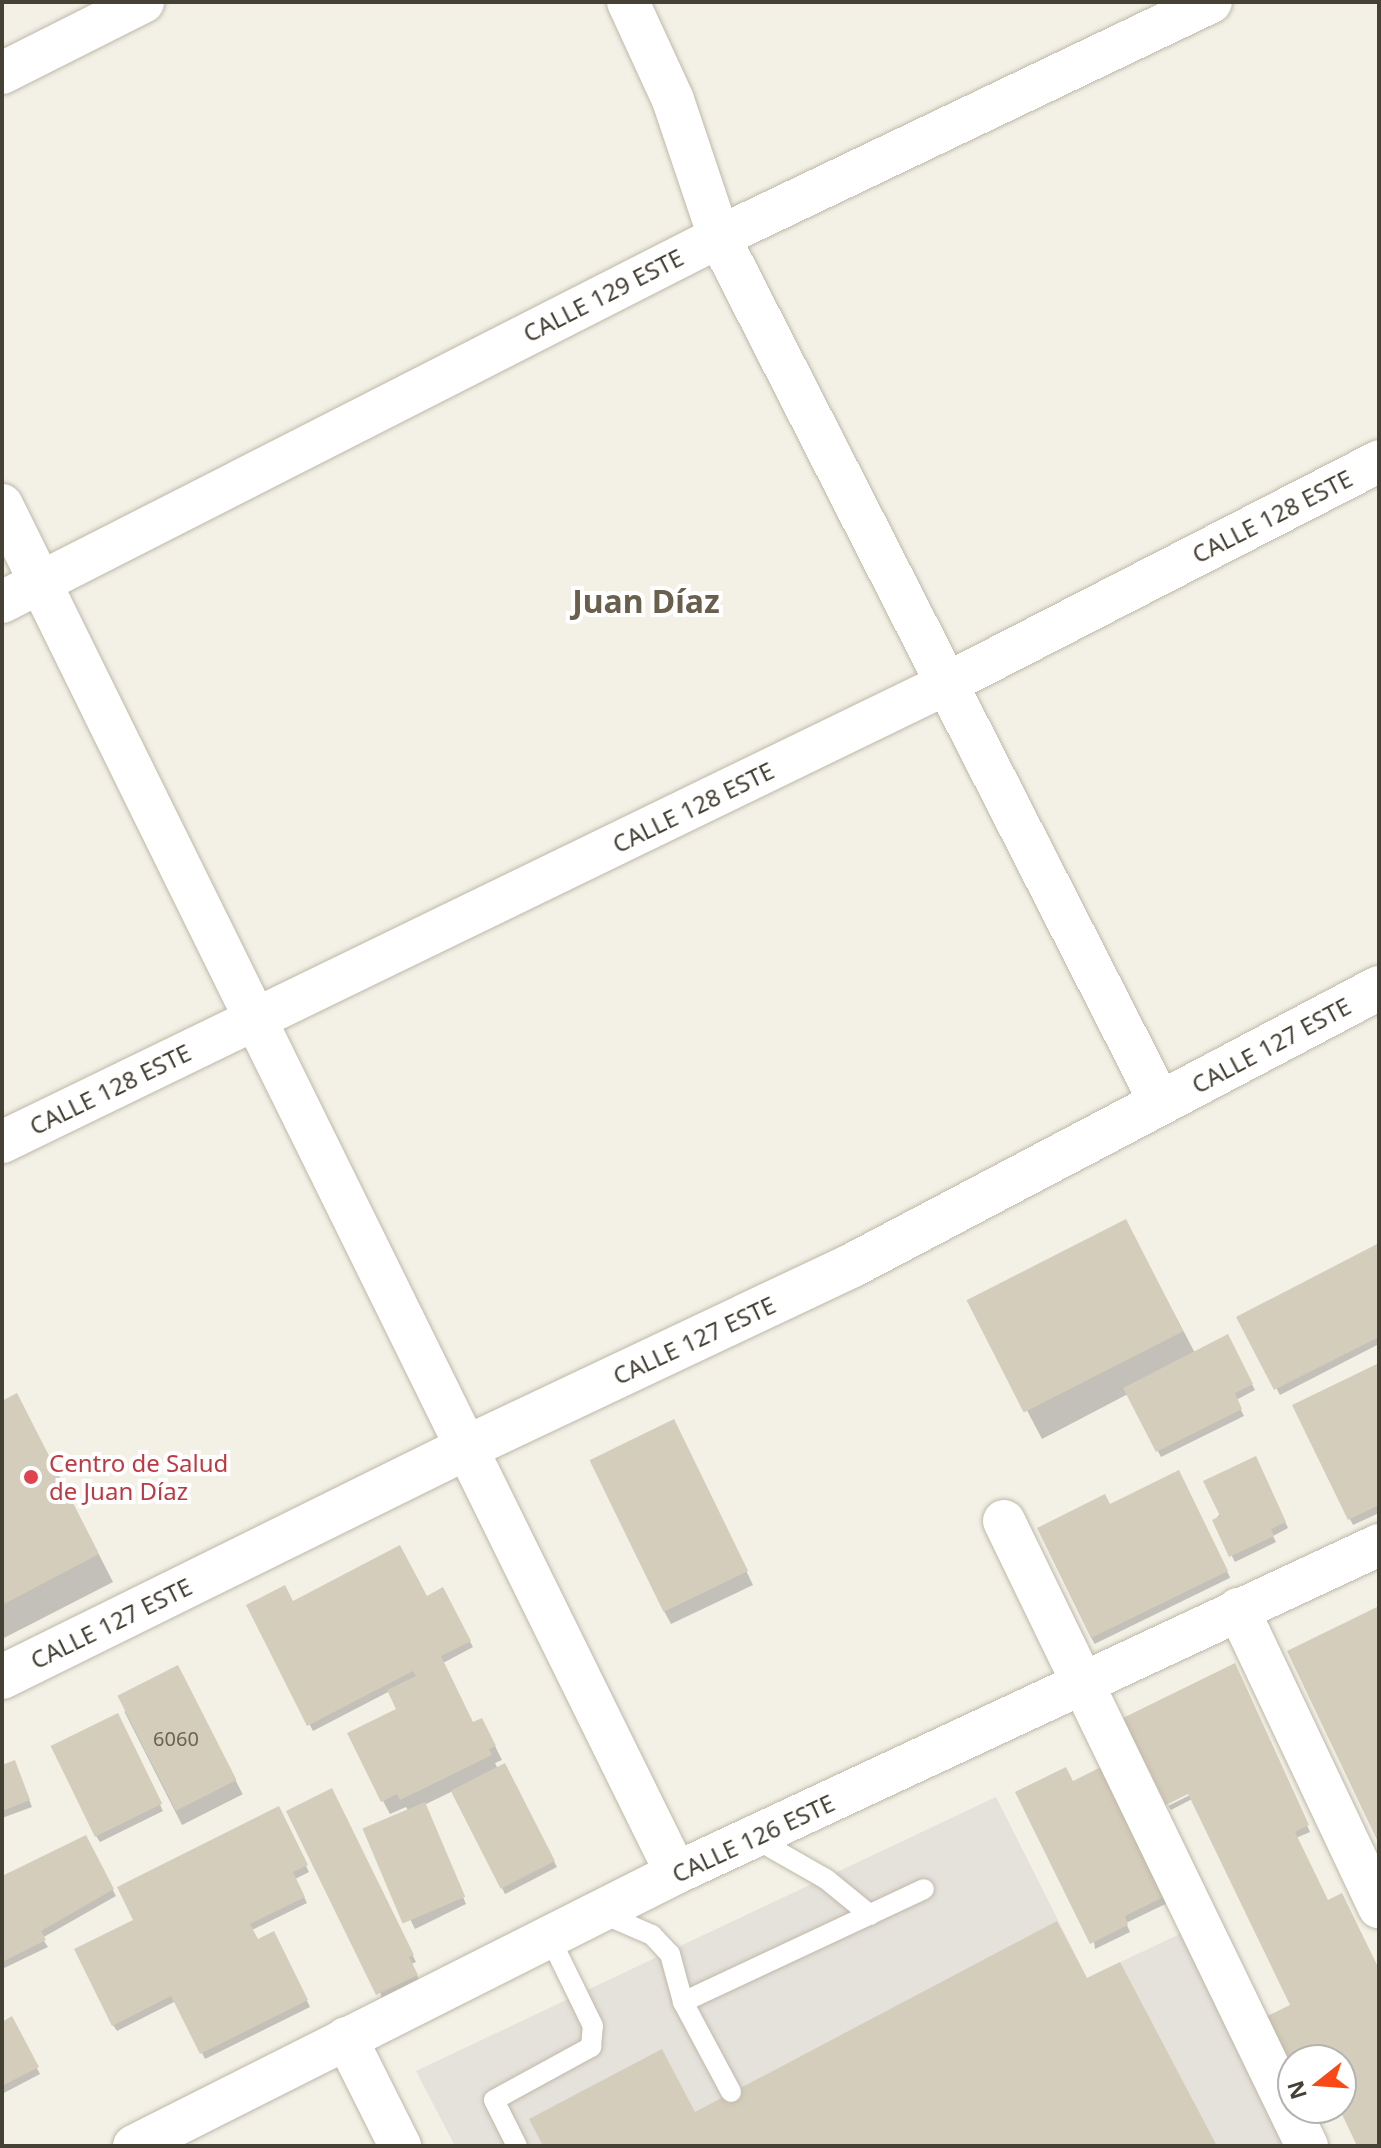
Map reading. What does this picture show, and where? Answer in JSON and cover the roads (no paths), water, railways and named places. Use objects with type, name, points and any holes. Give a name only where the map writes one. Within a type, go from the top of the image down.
[{"type":"street","points":[[2,73],[143,2]]},
{"type":"street","points":[[628,2],[673,100],[719,237],[1161,1104]]},
{"type":"street","name":"CALLE 129 ESTE","points":[[2,602],[719,237],[1211,2]]},
{"type":"street","name":"CALLE 128 ESTE","points":[[2,1142],[946,684],[1379,461]]},
{"type":"street","points":[[2,505],[470,1446],[676,1873]]},
{"type":"street","name":"CALLE 127 ESTE","points":[[2,1677],[470,1446],[851,1266],[1379,988]]},
{"type":"street","points":[[1004,1521],[1307,2146]]},
{"type":"street","name":"CALLE 126 ESTE","points":[[134,2146],[676,1873],[1379,1545]]},
{"type":"street","points":[[1238,1609],[1379,1907]]},
{"type":"street","points":[[346,2038],[400,2146]]},
{"type":"lane","points":[[754,1838],[826,1879],[870,1915]]},
{"type":"lane","points":[[683,2002],[924,1889]]},
{"type":"lane","points":[[599,1912],[652,1935],[670,1954],[683,2002],[731,2092]]},
{"type":"lane","points":[[517,2146],[494,2100],[591,2047],[593,2026],[549,1936]]},
{"type":"place","name":"Centro de Salud de Juan Díaz","points":[[31,1477]]},
{"type":"district","name":"Juan Díaz","points":[[646,601]]}]
